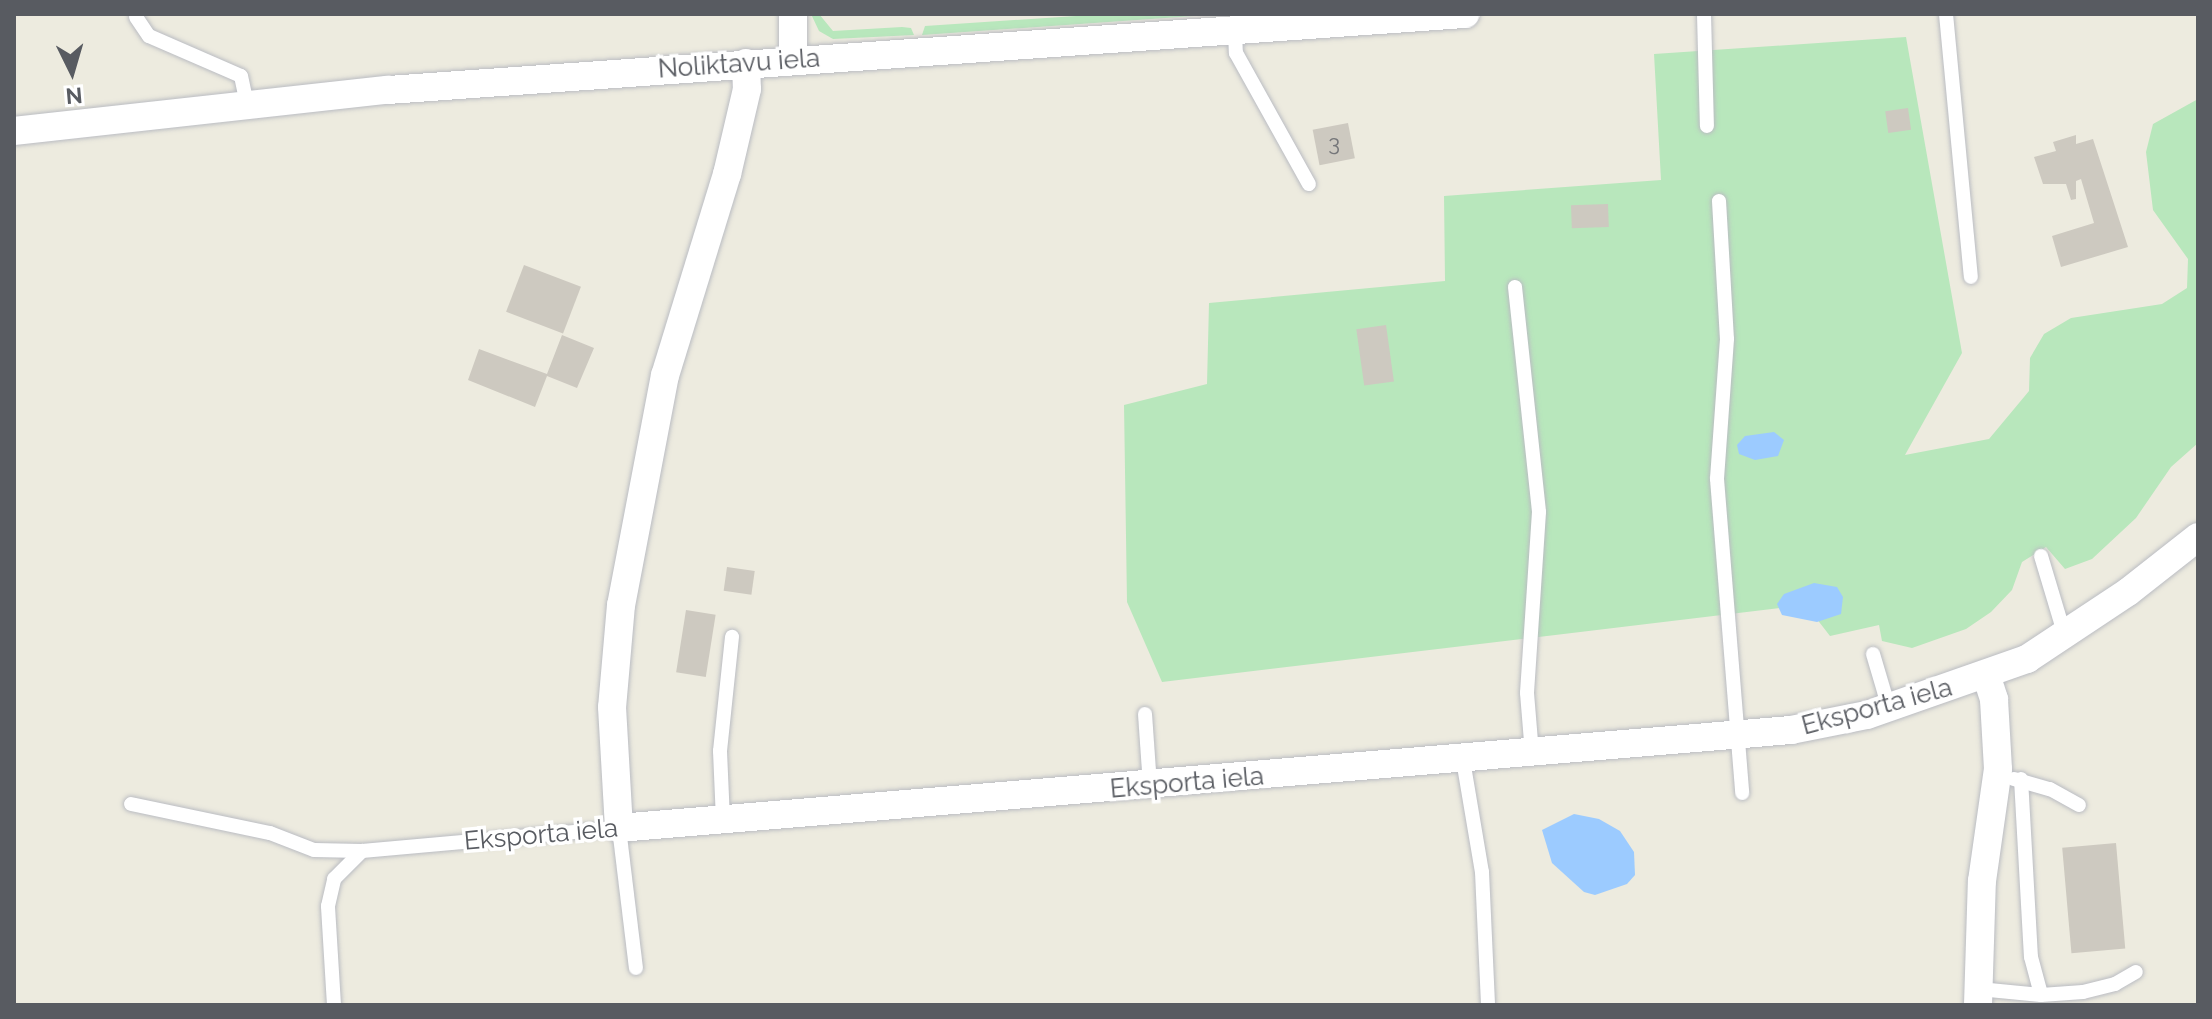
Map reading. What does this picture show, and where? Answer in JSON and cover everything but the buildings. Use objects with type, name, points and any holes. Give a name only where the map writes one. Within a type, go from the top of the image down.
[{"type":"street","points":[[793,14],[793,59]]},
{"type":"street","name":"Noliktavu iela","points":[[14,131],[247,104],[793,59],[1465,14]]},
{"type":"street","points":[[619,828],[612,707],[621,605],[665,375],[727,174],[747,89],[746,63]]},
{"type":"street","name":"Eksporta iela","points":[[619,828],[1463,760],[1791,730],[1889,708],[1987,677],[2066,636],[2198,537]]},
{"type":"street","points":[[1978,997],[1982,881],[2009,778],[1987,677]]},
{"type":"lane","points":[[1704,14],[1707,126]]},
{"type":"lane","points":[[1946,14],[1971,277]]},
{"type":"lane","points":[[136,17],[149,36],[241,76],[247,104]]},
{"type":"lane","points":[[1235,29],[1236,53],[1309,184]]},
{"type":"lane","points":[[1719,201],[1727,339],[1717,479],[1742,793]]},
{"type":"lane","points":[[1515,287],[1539,512],[1527,693],[1532,754]]},
{"type":"lane","points":[[2041,556],[2066,636]]},
{"type":"lane","points":[[723,820],[720,751],[732,637]]},
{"type":"lane","points":[[1873,654],[1889,708]]},
{"type":"lane","points":[[1145,714],[1150,786]]},
{"type":"lane","points":[[1463,760],[1482,872],[1488,1005]]},
{"type":"lane","points":[[2041,995],[2031,957],[2009,778],[2079,805]]},
{"type":"lane","name":"Eksporta iela","points":[[131,804],[270,833],[314,850],[362,851],[619,828]]},
{"type":"lane","points":[[619,828],[636,968]]},
{"type":"lane","points":[[334,1005],[328,906],[334,879],[362,851]]},
{"type":"lane","points":[[1978,997],[2041,995],[2104,987],[2136,972]]},
{"type":"green space","points":[[811,14],[819,14],[833,31],[902,27],[911,28],[914,35],[833,39],[819,31]]},
{"type":"green space","points":[[1106,14],[1222,14],[922,35],[925,26]]},
{"type":"green space","points":[[1906,37],[1962,353],[1905,455],[1989,439],[2029,391],[2030,358],[2044,334],[2071,318],[2162,304],[2187,288],[2188,259],[2153,210],[2146,152],[2153,124],[2198,99],[2198,443],[2171,467],[2136,518],[2092,559],[2065,569],[2046,547],[2022,562],[2012,590],[1991,612],[1966,629],[1912,648],[1882,641],[1879,625],[1830,636],[1806,605],[1162,682],[1127,602],[1124,405],[1207,384],[1209,303],[1445,281],[1444,196],[1661,180],[1654,54]]},
{"type":"water","points":[[1774,432],[1784,440],[1778,456],[1755,460],[1739,454],[1737,445],[1745,436]]},
{"type":"water","points":[[1814,583],[1837,587],[1843,597],[1841,614],[1817,622],[1782,615],[1777,604],[1784,594]]},
{"type":"water","points":[[1574,814],[1599,819],[1620,831],[1634,852],[1635,875],[1627,884],[1595,895],[1584,892],[1552,863],[1542,830]]}]
